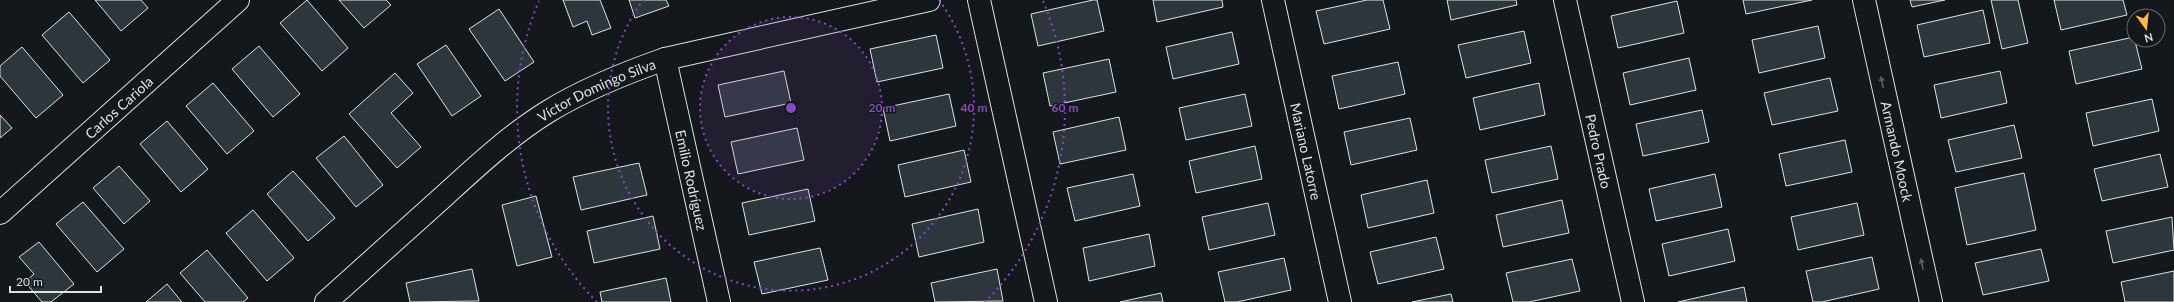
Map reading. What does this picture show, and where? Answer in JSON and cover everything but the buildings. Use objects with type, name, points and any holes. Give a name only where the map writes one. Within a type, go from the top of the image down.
[{"type":"street","name":"Carlos Cariola","points":[[0,213],[238,0]]},
{"type":"street","name":"Víctor Domingo Silva","points":[[339,298],[488,157],[549,111],[583,92],[623,74],[665,59],[929,0]]},
{"type":"street","points":[[979,0],[1046,302]]},
{"type":"street","name":"Mariano Latorre","points":[[1273,0],[1340,302]]},
{"type":"street","name":"Pedro Prado","points":[[1565,0],[1633,302]]},
{"type":"street","name":"Armando Moock","points":[[1864,0],[1931,302]]},
{"type":"street","name":"Emilio Rodríguez","points":[[665,59],[719,302]]}]
